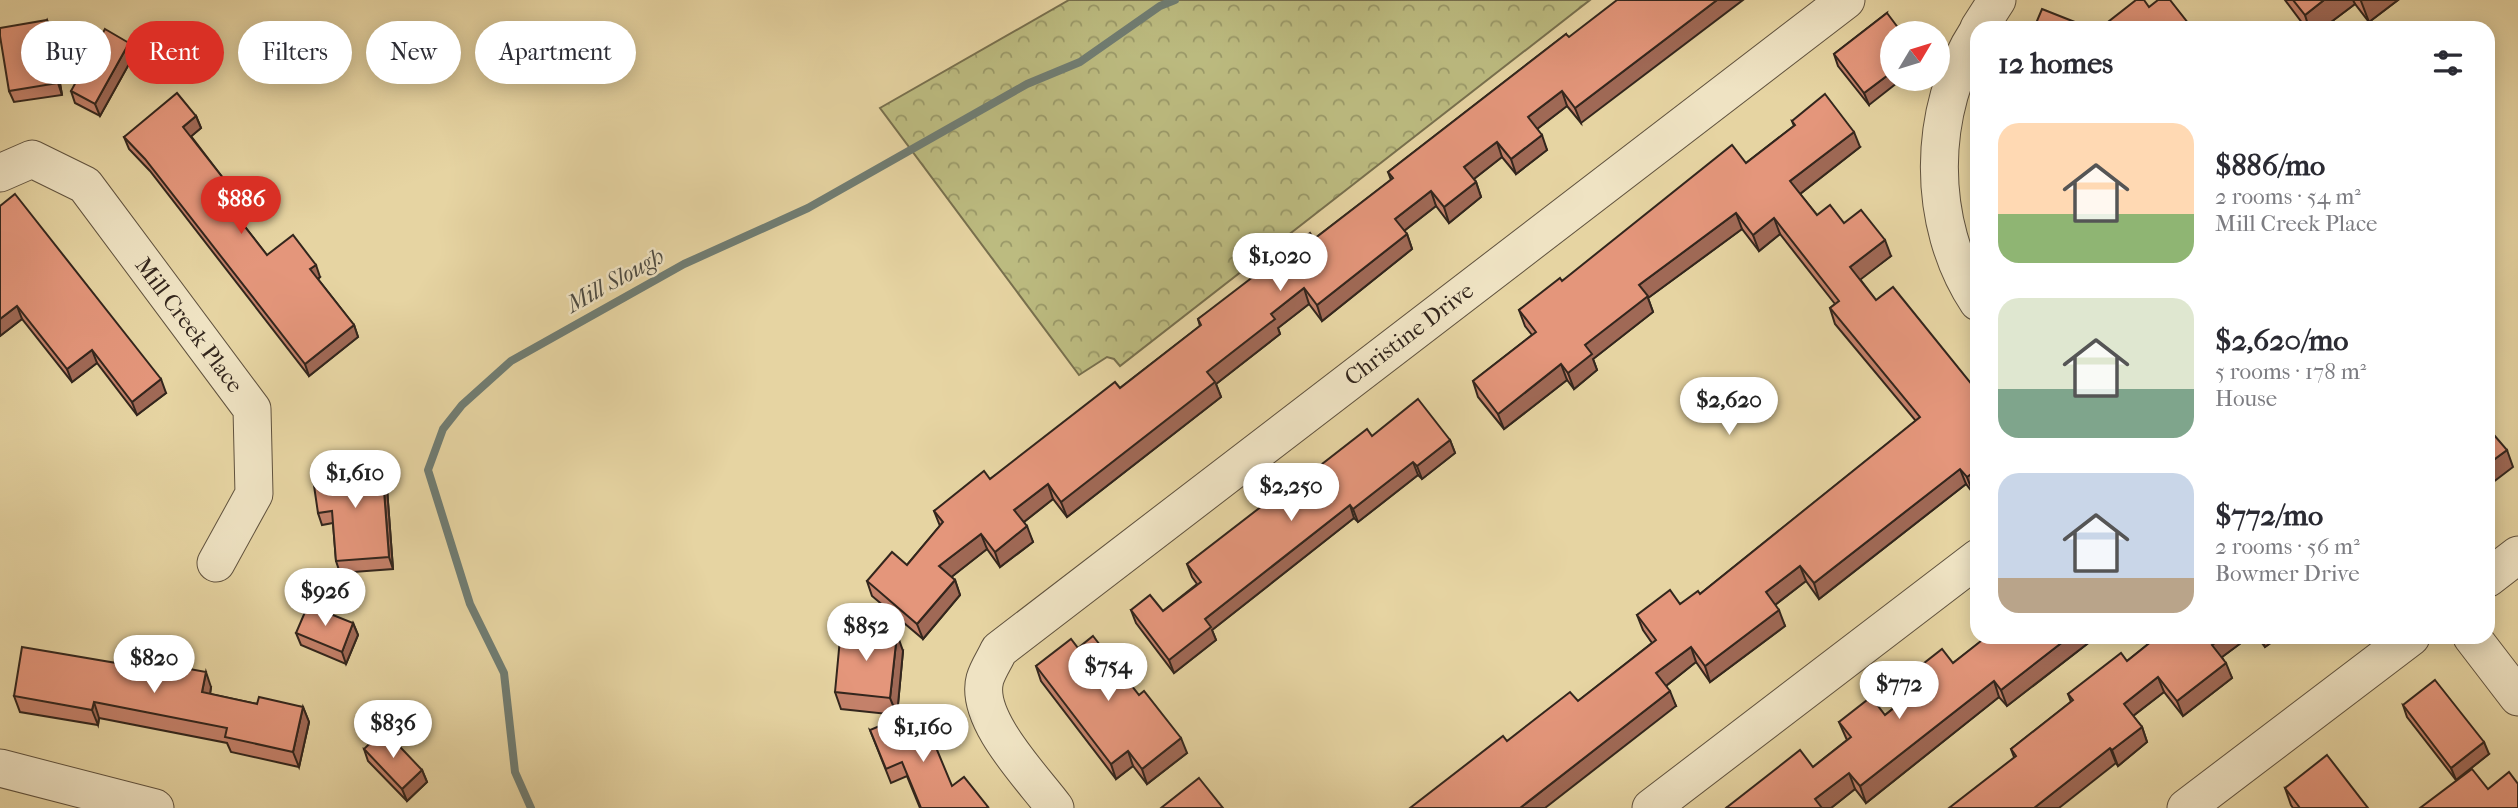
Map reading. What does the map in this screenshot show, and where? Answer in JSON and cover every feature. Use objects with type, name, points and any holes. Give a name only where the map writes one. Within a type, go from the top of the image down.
[{"type":"street","name":"Christine Drive","points":[[1055,808],[999,734],[985,708],[984,680],[999,650],[1022,629],[1846,0]]},
{"type":"street","points":[[1983,21],[1997,0]]},
{"type":"street","points":[[1970,42],[1951,94],[1941,141],[1939,191],[1956,258],[1970,290]]},
{"type":"street","name":"Mill Creek Place","points":[[0,173],[32,159],[85,185],[252,409],[254,494],[216,563]]},
{"type":"street","points":[[2495,573],[2518,555]]},
{"type":"street","points":[[1651,808],[1970,564]]},
{"type":"street","points":[[2201,803],[2402,644]]},
{"type":"street","points":[[2477,644],[2518,697]]},
{"type":"street","points":[[0,768],[155,808]]},
{"type":"green space","points":[[1069,0],[1590,0],[1120,366],[1114,359],[1107,357],[1079,375],[880,108]]},
{"type":"building","points":[[1617,0],[1717,0],[1575,108],[1562,91],[1528,117],[1542,135],[1511,159],[1497,142],[1464,167],[1476,182],[1444,207],[1431,191],[1395,219],[1407,234],[1317,305],[1304,288],[1271,314],[1275,319],[1207,372],[1215,382],[1061,502],[1048,484],[1014,510],[1027,526],[995,552],[981,534],[939,566],[955,580],[917,624],[867,581],[892,552],[907,565],[943,522],[934,511],[984,471],[990,479],[1115,382],[1120,388],[1201,325],[1198,319],[1310,233],[1314,239],[1393,178],[1388,172],[1566,34],[1569,37]]},
{"type":"building","points":[[2136,0],[2144,0],[2149,7],[2158,0],[2170,0],[2186,21],[2109,21]]},
{"type":"building","points":[[2293,0],[2324,0],[2305,15]]},
{"type":"building","points":[[2042,9],[2072,21],[2037,21]]},
{"type":"building","points":[[1887,13],[1893,21],[1880,21],[1880,81],[1864,93],[1834,54]]},
{"type":"building","points":[[21,24],[21,84],[52,84],[9,91],[0,28]]},
{"type":"building","points":[[111,32],[125,41],[125,50],[111,75]]},
{"type":"building","points":[[75,84],[106,84],[95,104],[71,91]]},
{"type":"building","points":[[177,93],[196,116],[183,127],[223,178],[213,186],[267,255],[293,235],[316,265],[310,269],[354,325],[305,364],[145,159],[124,137]]},
{"type":"building","points":[[1825,94],[1854,132],[1790,181],[1817,215],[1830,205],[1844,223],[1861,210],[1885,240],[1850,267],[1876,300],[1893,287],[1970,382],[1970,475],[1967,477],[1960,469],[1814,583],[1800,566],[1766,592],[1779,610],[1705,666],[1691,647],[1656,673],[1670,691],[1520,808],[1410,808],[1503,736],[1507,741],[1570,692],[1578,701],[1656,640],[1637,615],[1670,590],[1680,604],[1698,591],[1700,594],[1920,417],[1830,308],[1839,301],[1774,218],[1753,235],[1736,213],[1639,285],[1648,296],[1585,345],[1592,354],[1568,373],[1561,364],[1498,414],[1473,381],[1536,332],[1519,310],[1560,278],[1562,281],[1732,145],[1746,163],[1795,125],[1792,121]]},
{"type":"building","points":[[15,194],[161,379],[132,402],[92,350],[67,369],[17,306],[0,319],[0,206]]},
{"type":"building","points":[[1418,399],[1450,440],[1417,466],[1413,462],[1353,509],[1350,505],[1205,619],[1211,627],[1169,660],[1131,610],[1150,595],[1163,611],[1201,582],[1187,564],[1302,475],[1304,478],[1367,429],[1372,436]]},
{"type":"building","points":[[2495,436],[2507,450],[2495,459]]},
{"type":"building","points":[[382,464],[389,557],[336,561],[332,511],[318,513],[312,472]]},
{"type":"building","points":[[308,605],[353,623],[342,652],[296,633]]},
{"type":"building","points":[[841,628],[897,634],[890,698],[835,692]]},
{"type":"building","points":[[1093,636],[1139,695],[1144,691],[1181,738],[1142,769],[1128,751],[1111,764],[1036,666],[1071,639],[1078,648]]},
{"type":"building","points":[[1977,644],[2060,644],[2001,690],[1994,681],[1860,786],[1849,773],[1815,799],[1822,808],[1726,808],[1800,750],[1813,767],[1851,737],[1839,722],[1871,697],[1885,715],[1924,684],[1914,671],[1942,649],[1953,663]]},
{"type":"building","points":[[2148,644],[2213,644],[2226,663],[2177,701],[2158,677],[2124,704],[2142,727],[2112,750],[2110,748],[2034,808],[1949,808],[2016,756],[2011,749],[2073,700],[2068,694],[2121,653],[2127,661]]},
{"type":"building","points":[[22,647],[140,667],[141,660],[206,672],[202,692],[257,704],[259,697],[303,707],[293,752],[225,737],[227,728],[94,702],[92,710],[14,696]]},
{"type":"building","points":[[2435,680],[2484,742],[2451,768],[2403,705]]},
{"type":"building","points":[[920,709],[952,786],[964,777],[988,807],[921,808],[902,762],[886,769],[870,730]]},
{"type":"building","points":[[384,730],[422,770],[402,789],[364,749]]},
{"type":"building","points":[[2327,755],[2368,808],[2300,808],[2285,788]]},
{"type":"building","points":[[2472,769],[2488,789],[2509,772],[2518,784],[2518,808],[2420,808]]},
{"type":"building","points":[[1199,778],[1223,808],[1161,808]]},
{"type":"waterway","name":"Mill Slough","points":[[531,808],[515,772],[504,673],[470,604],[428,470],[443,429],[462,405],[511,361],[684,264],[808,208],[1027,84],[1080,62],[1160,6],[1175,0]]}]
